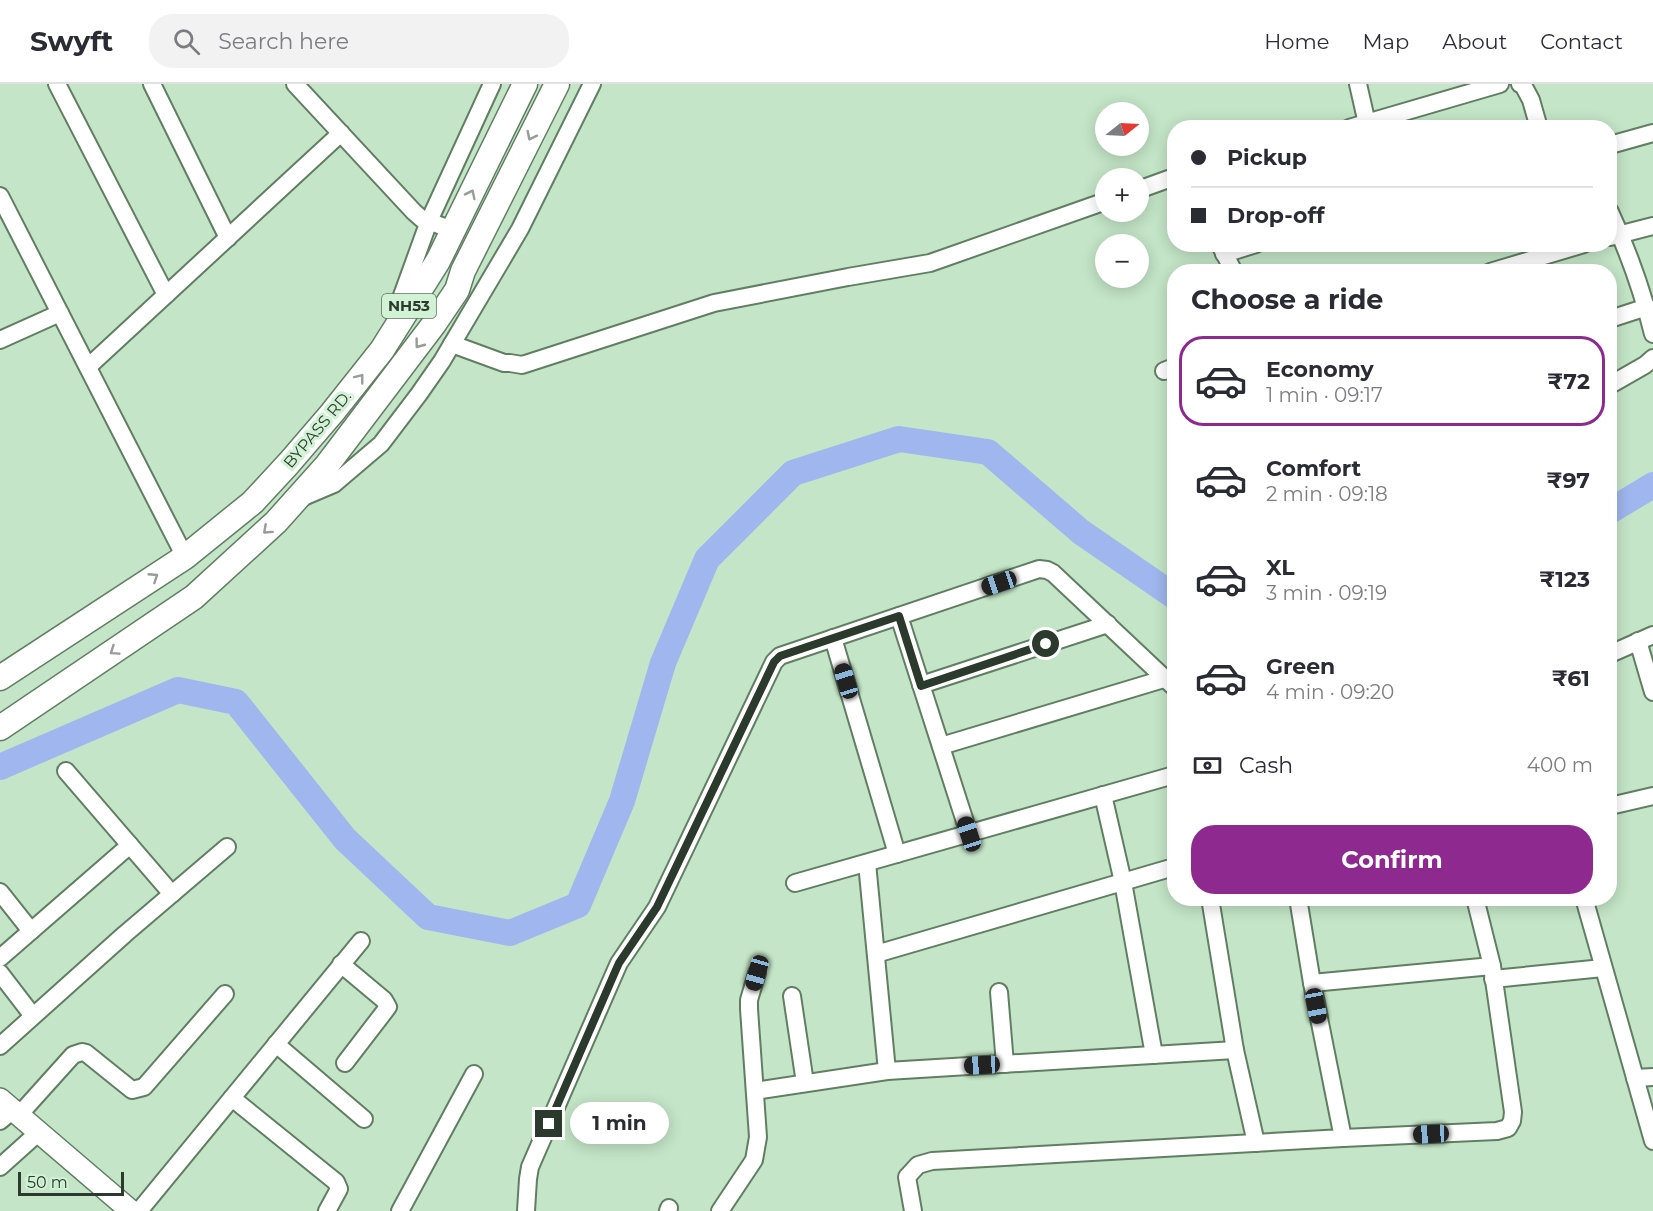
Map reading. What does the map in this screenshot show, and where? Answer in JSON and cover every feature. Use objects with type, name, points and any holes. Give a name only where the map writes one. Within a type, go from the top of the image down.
[{"type":"highway","points":[[524,86],[553,94]]},
{"type":"highway","name":"BYPASS RD.","points":[[0,678],[184,557],[253,502],[332,413],[382,350],[438,261],[524,86]]},
{"type":"highway","name":"BYPASS RD.","points":[[0,728],[194,597],[276,522],[334,456],[457,290],[463,271],[553,94]]},
{"type":"main road","points":[[8,1111],[39,1132],[131,1211]]},
{"type":"street","points":[[57,84],[166,295]]},
{"type":"street","points":[[152,84],[228,238]]},
{"type":"street","points":[[295,84],[414,212],[422,219],[453,230]]},
{"type":"street","points":[[382,350],[429,221],[492,84]]},
{"type":"street","points":[[294,501],[334,484],[381,444],[419,394],[452,344],[520,229],[592,84]]},
{"type":"street","points":[[1358,84],[1366,120]]},
{"type":"street","points":[[1383,120],[1500,84]]},
{"type":"street","points":[[1520,84],[1532,92],[1537,120]]},
{"type":"street","points":[[88,367],[341,133]]},
{"type":"street","points":[[1617,143],[1653,133]]},
{"type":"street","points":[[1149,186],[1167,180]]},
{"type":"street","points":[[0,195],[184,557]]},
{"type":"street","points":[[452,344],[504,363],[522,365],[714,303],[930,263],[1095,205]]},
{"type":"street","points":[[1617,235],[1653,226]]},
{"type":"street","points":[[1617,240],[1649,311],[1653,334]]},
{"type":"street","points":[[1517,264],[1557,252]]},
{"type":"street","points":[[1617,317],[1649,311]]},
{"type":"street","points":[[0,340],[60,314]]},
{"type":"street","points":[[1617,381],[1653,358]]},
{"type":"street","points":[[526,1211],[530,1167],[619,963],[657,907],[774,662],[780,656],[1039,569],[1053,573],[1167,678]]},
{"type":"street","points":[[899,616],[969,834]]},
{"type":"street","points":[[921,686],[1108,624]]},
{"type":"street","points":[[833,638],[897,854]]},
{"type":"street","points":[[1617,651],[1646,638],[1653,692]]},
{"type":"street","points":[[941,746],[1167,683]]},
{"type":"street","points":[[66,771],[172,894]]},
{"type":"street","points":[[795,883],[1167,777]]},
{"type":"street","points":[[1103,795],[1123,882],[1154,1055]]},
{"type":"street","points":[[1617,804],[1653,796]]},
{"type":"street","points":[[0,958],[130,845]]},
{"type":"street","points":[[0,1046],[226,847]]},
{"type":"street","points":[[867,863],[887,1071]]},
{"type":"street","points":[[876,954],[1167,869]]},
{"type":"street","points":[[0,892],[31,931]]},
{"type":"street","points":[[1211,906],[1235,1050],[1256,1143]]},
{"type":"street","points":[[1299,906],[1343,1138]]},
{"type":"street","points":[[913,1211],[907,1177],[918,1165],[932,1161],[1497,1131],[1508,1128],[1513,1112],[1493,972],[1477,906]]},
{"type":"street","points":[[1586,906],[1653,1141]]},
{"type":"street","points":[[139,1211],[361,940]]},
{"type":"street","points":[[341,964],[384,1000],[388,1007],[345,1063]]},
{"type":"street","points":[[1312,983],[1604,968]]},
{"type":"street","points":[[0,973],[33,1016]]},
{"type":"street","points":[[720,1211],[754,1160],[758,1137],[748,1010],[757,973]]},
{"type":"street","points":[[999,992],[1005,1064]]},
{"type":"street","points":[[8,1111],[73,1055],[82,1052],[132,1090],[144,1088],[225,994]]},
{"type":"street","points":[[792,996],[805,1083]]},
{"type":"street","points":[[276,1044],[364,1119]]},
{"type":"street","points":[[754,1091],[887,1071],[1235,1050]]},
{"type":"street","points":[[400,1211],[474,1074]]},
{"type":"street","points":[[1635,1078],[1653,1077]]},
{"type":"street","points":[[232,1098],[336,1182],[339,1189],[327,1211]]},
{"type":"street","points":[[0,1167],[39,1132]]},
{"type":"waterway","points":[[0,767],[178,690],[236,702],[345,839],[428,917],[510,933],[578,905],[622,801],[663,663],[707,559],[793,473],[899,439],[988,452],[1081,532],[1167,591]]},
{"type":"waterway","points":[[1617,507],[1653,485]]},
{"type":"route","points":[[549,1124],[619,963],[657,907],[774,662],[780,656],[899,616],[921,686],[1046,644]]}]
